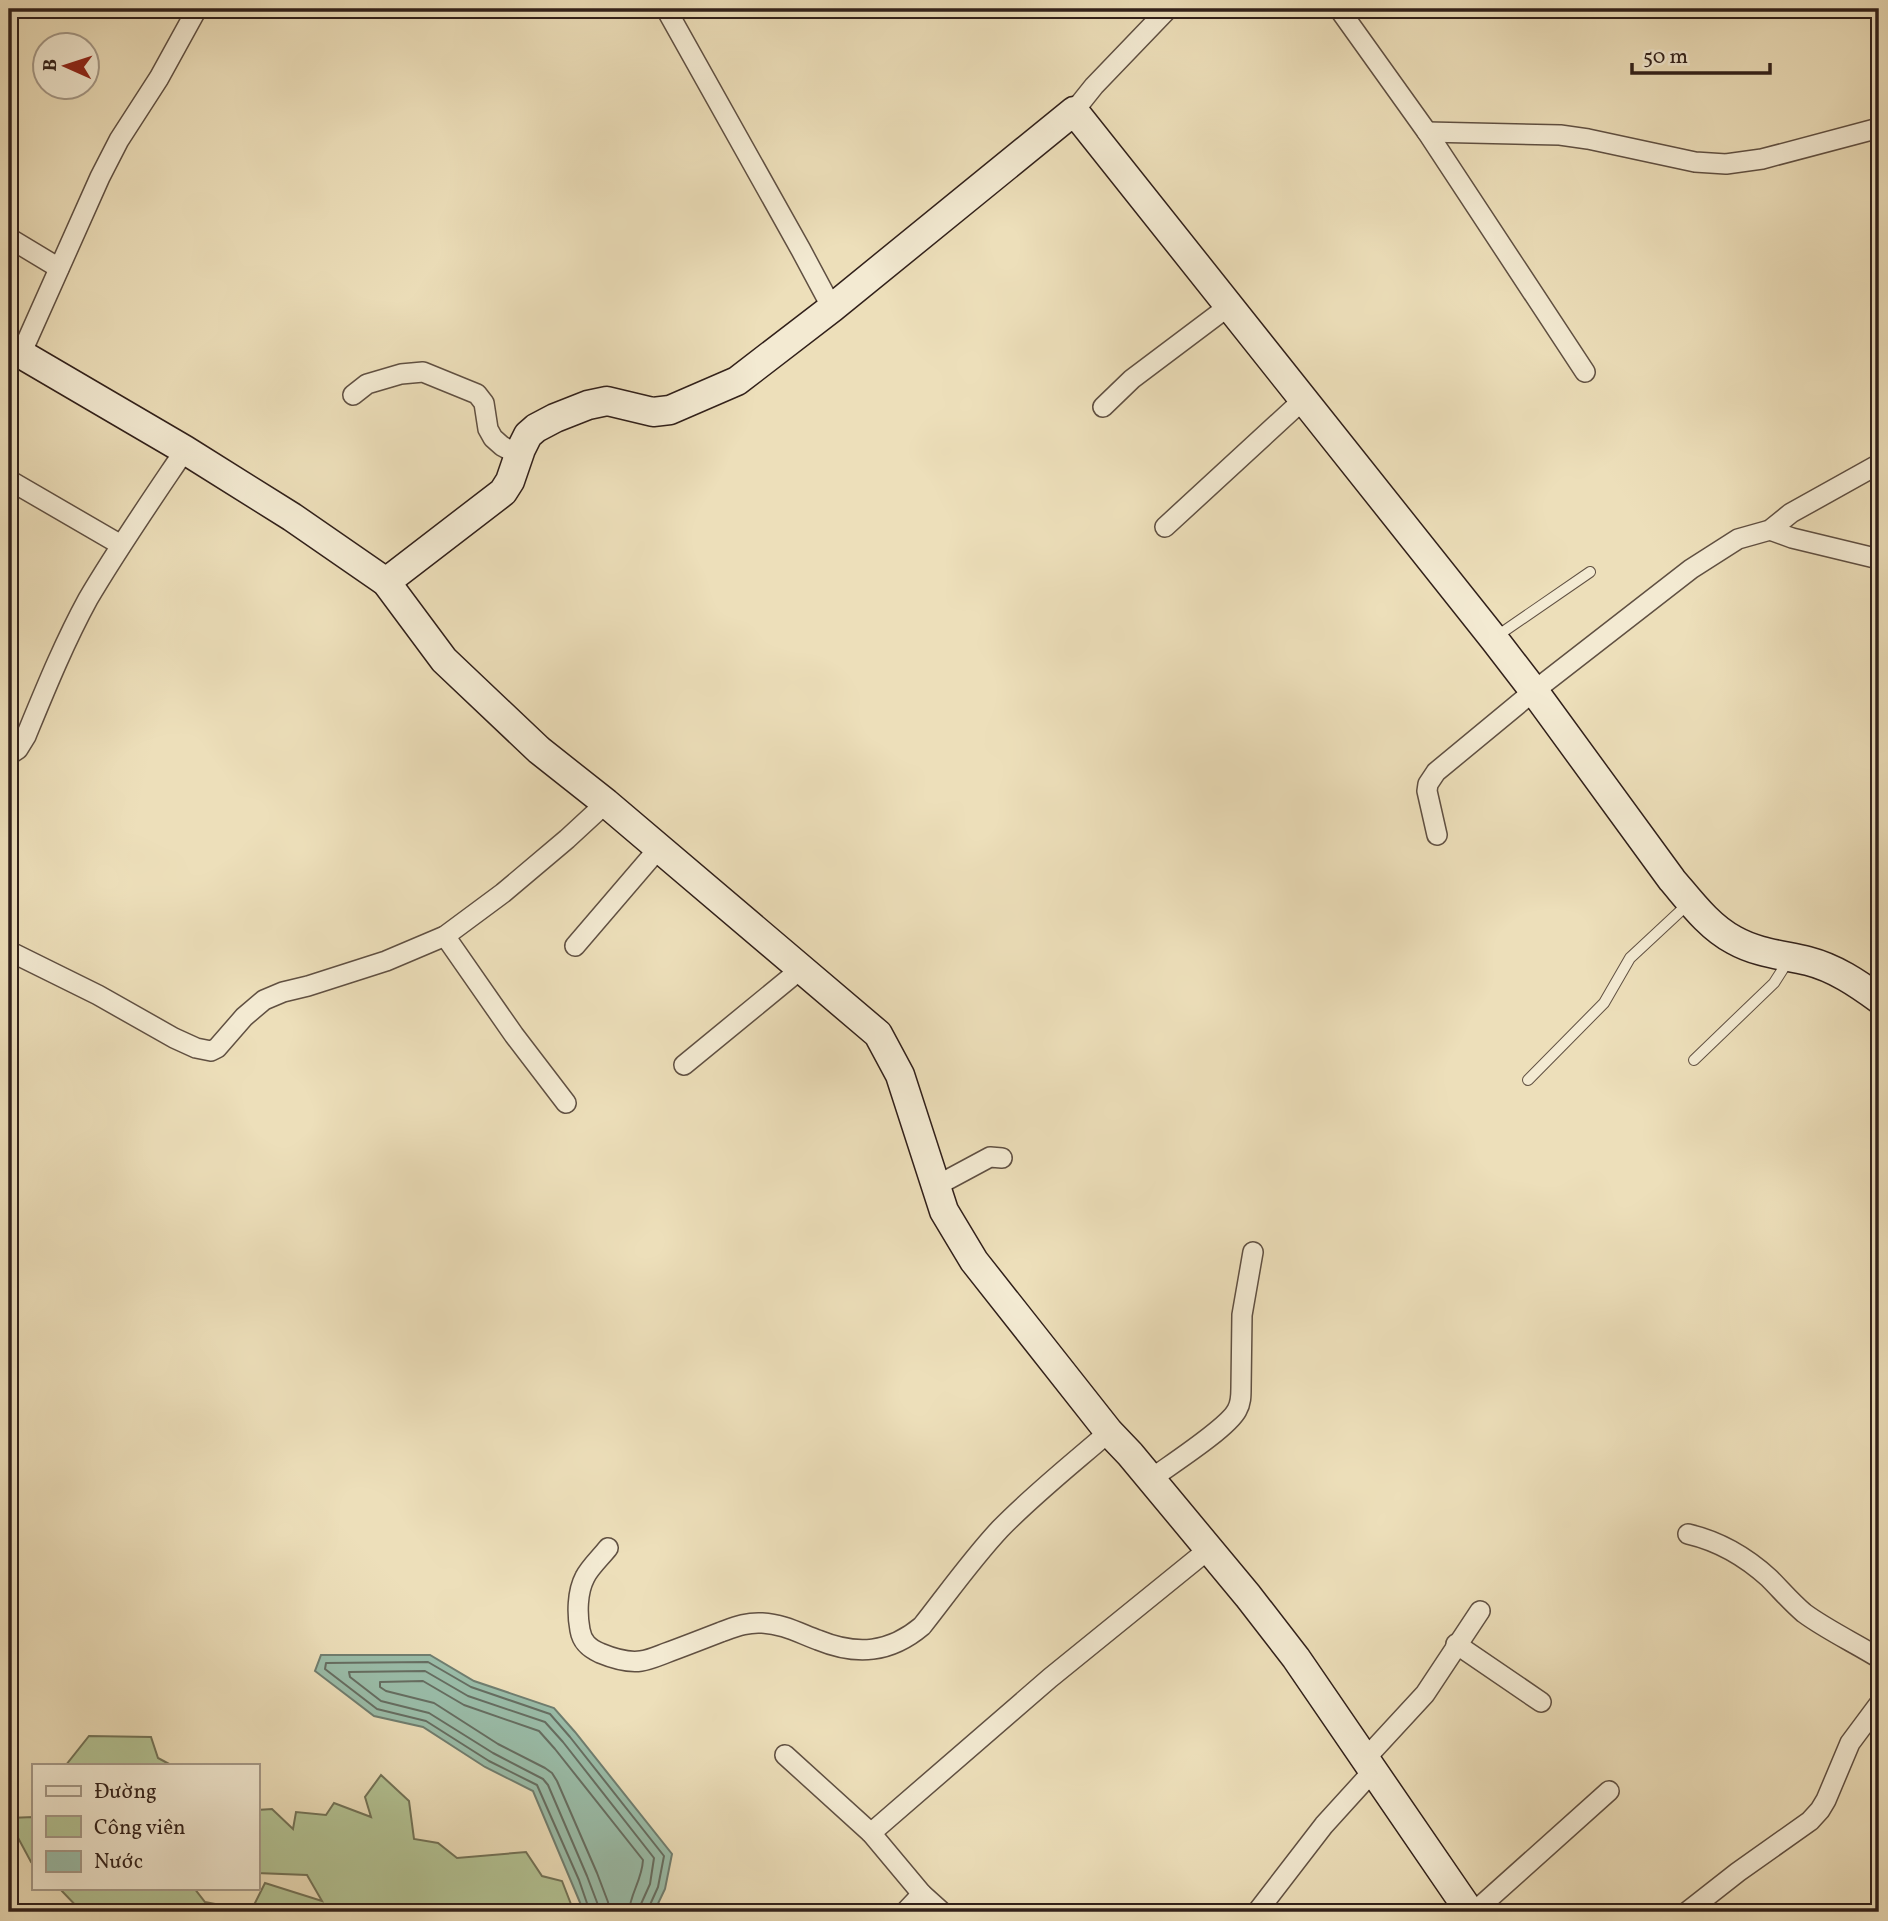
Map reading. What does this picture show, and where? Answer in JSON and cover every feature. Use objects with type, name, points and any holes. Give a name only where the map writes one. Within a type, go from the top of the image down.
[{"type":"street","points":[[666,9],[832,308]]},
{"type":"street","points":[[386,582],[503,492],[524,445],[536,428],[587,405],[607,401],[653,412],[670,410],[737,382],[1074,111],[1094,86],[1168,9]]},
{"type":"street","points":[[1339,9],[1427,132],[1585,372]]},
{"type":"street","points":[[196,10],[183,37],[119,141],[59,268],[15,351],[185,450],[292,517],[386,582],[444,660],[540,750],[878,1034],[900,1075],[944,1211],[974,1261],[1109,1432],[1248,1596],[1296,1658],[1472,1912],[1609,1791]]},
{"type":"street","points":[[1074,111],[1494,639],[1691,902],[1735,941],[1829,968],[1879,999]]},
{"type":"street","points":[[1427,132],[1560,135],[1695,162],[1726,164],[1762,159],[1879,128]]},
{"type":"street","points":[[9,238],[59,268]]},
{"type":"street","points":[[1103,407],[1132,379],[1229,306]]},
{"type":"street","points":[[353,395],[368,384],[401,374],[423,372],[477,394],[484,403],[488,429],[493,438],[502,446],[524,445]]},
{"type":"street","points":[[1165,527],[1303,400]]},
{"type":"street","points":[[9,755],[18,749],[26,736],[62,651],[88,600],[121,545],[185,450]]},
{"type":"street","points":[[1437,835],[1428,797],[1429,784],[1436,772],[1534,691],[1725,546],[1751,534],[1770,530],[1791,513],[1879,464]]},
{"type":"street","points":[[9,480],[121,545]]},
{"type":"street","points":[[1770,530],[1879,559]]},
{"type":"street","points":[[9,951],[98,995],[174,1038],[196,1048],[211,1051],[264,1000],[386,961],[445,936],[503,893],[606,803]]},
{"type":"street","points":[[575,946],[659,848]]},
{"type":"street","points":[[445,936],[514,1035],[566,1103]]},
{"type":"street","points":[[684,1065],[801,968]]},
{"type":"street","points":[[936,1186],[990,1157],[1002,1158]]},
{"type":"street","points":[[1151,1479],[1226,1424],[1237,1409],[1241,1400],[1242,1315],[1253,1252]]},
{"type":"street","points":[[608,1548],[585,1577],[579,1594],[580,1629],[584,1642],[604,1655],[643,1661],[739,1625],[762,1623],[792,1629],[819,1641],[858,1650],[892,1646],[922,1626],[984,1547],[1025,1504],[1109,1432]]},
{"type":"street","points":[[1688,1534],[1709,1540],[1743,1559],[1808,1615],[1879,1658]]},
{"type":"street","points":[[871,1833],[1051,1678],[1209,1549]]},
{"type":"street","points":[[1257,1912],[1425,1694],[1480,1611]]},
{"type":"street","points":[[1457,1644],[1541,1702]]},
{"type":"street","points":[[1687,1912],[1810,1821],[1826,1800],[1850,1743],[1879,1704]]},
{"type":"street","points":[[785,1755],[871,1833],[922,1894],[942,1912]]},
{"type":"street","points":[[905,1912],[922,1894]]},
{"type":"lane","points":[[1494,639],[1590,572]]},
{"type":"lane","points":[[1528,1080],[1604,1003],[1630,958],[1691,902]]},
{"type":"lane","points":[[1694,1060],[1774,983],[1790,957]]},
{"type":"green space","points":[[89,1736],[151,1737],[158,1758],[169,1764],[67,1764]]},
{"type":"green space","points":[[381,1775],[409,1801],[414,1839],[438,1843],[457,1858],[526,1852],[542,1876],[562,1881],[574,1912],[82,1912],[61,1890],[196,1890],[205,1902],[251,1911],[265,1883],[322,1901],[307,1875],[259,1873],[259,1810],[272,1809],[293,1829],[296,1812],[326,1815],[334,1803],[371,1817],[365,1797]]},
{"type":"green space","points":[[32,1817],[32,1862],[9,1821],[9,1818]]},
{"type":"water","points":[[321,1655],[430,1655],[474,1681],[554,1708],[672,1854],[665,1889],[654,1912],[584,1912],[533,1791],[485,1767],[423,1727],[374,1716],[315,1671]]}]
